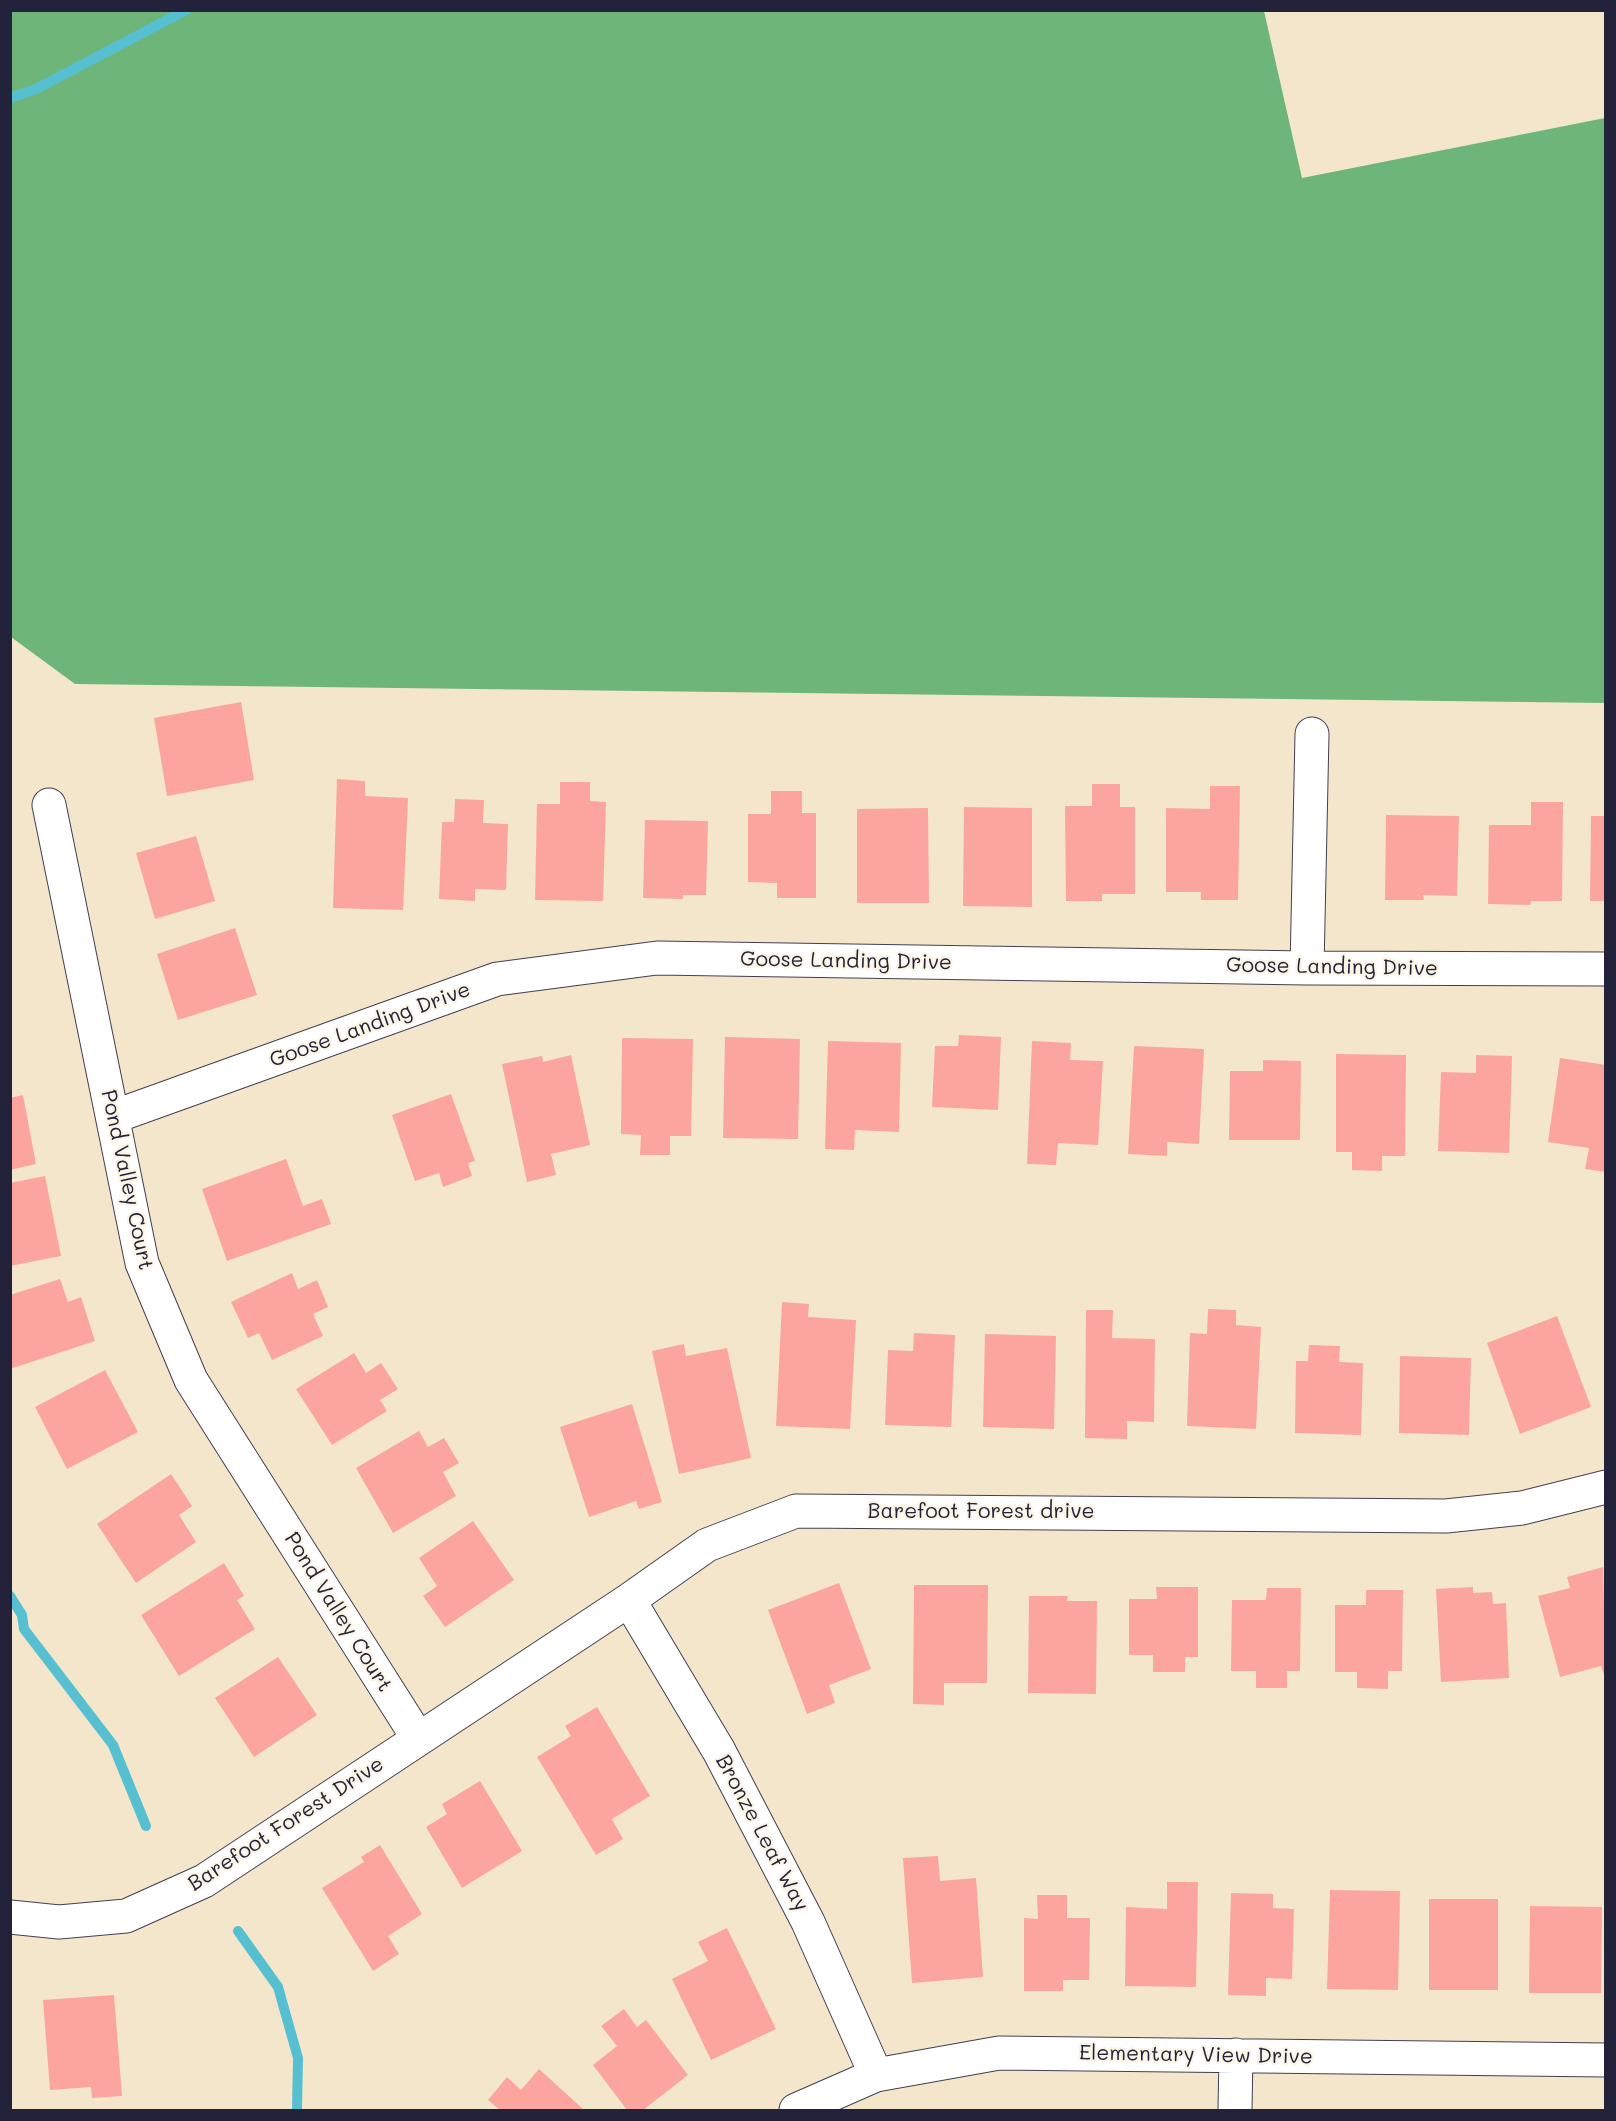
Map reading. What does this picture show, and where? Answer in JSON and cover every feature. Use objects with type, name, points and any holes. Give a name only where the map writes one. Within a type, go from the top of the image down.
[{"type":"street","points":[[1307,968],[1312,734]]},
{"type":"street","name":"Pond Valley Court","points":[[49,805],[142,1263],[191,1380],[418,1738]]},
{"type":"street","name":"Goose Landing Drive","points":[[113,1117],[497,979],[657,958],[1307,968],[1605,969]]},
{"type":"street","name":"Barefoot Forest drive","points":[[418,1738],[629,1600],[707,1545],[796,1511],[1446,1516],[1522,1508],[1605,1487]]},
{"type":"street","name":"Bronze Leaf Way","points":[[629,1600],[719,1751],[808,1922],[876,2075]]},
{"type":"street","name":"Barefoot Forest Drive","points":[[10,1917],[60,1922],[126,1916],[204,1881],[418,1738]]},
{"type":"street","name":"Elementary View Drive","points":[[796,2110],[876,2075],[999,2053],[1605,2060]]},
{"type":"street","points":[[1235,2110],[1236,2055]]},
{"type":"green space","points":[[11,10],[1264,11],[1302,178],[1605,118],[1605,703],[75,684],[11,637]]},
{"type":"building","points":[[241,702],[254,780],[167,796],[154,718]]},
{"type":"building","points":[[337,779],[365,781],[365,796],[408,798],[403,910],[333,908]]},
{"type":"building","points":[[560,782],[590,782],[590,801],[606,802],[603,901],[535,900],[537,804],[560,804]]},
{"type":"building","points":[[1092,784],[1120,784],[1120,807],[1135,807],[1135,894],[1102,894],[1102,901],[1066,901],[1065,806],[1092,806]]},
{"type":"building","points":[[1210,786],[1240,786],[1238,900],[1201,900],[1201,892],[1166,892],[1166,808],[1210,809]]},
{"type":"building","points":[[771,791],[802,791],[802,813],[816,813],[816,898],[777,898],[777,883],[748,882],[748,814],[771,814]]},
{"type":"building","points":[[455,799],[484,800],[483,823],[508,824],[506,890],[475,889],[475,901],[439,899],[442,822],[454,822]]},
{"type":"building","points":[[1531,802],[1563,802],[1562,901],[1531,901],[1530,905],[1488,904],[1489,825],[1531,825]]},
{"type":"building","points":[[964,807],[1032,808],[1032,907],[963,906]]},
{"type":"building","points":[[928,808],[929,903],[857,903],[857,809]]},
{"type":"building","points":[[1386,815],[1459,816],[1457,896],[1423,895],[1424,900],[1385,900]]},
{"type":"building","points":[[1591,816],[1606,816],[1606,901],[1590,901]]},
{"type":"building","points":[[645,820],[708,821],[706,895],[683,895],[683,899],[643,898]]},
{"type":"building","points":[[196,836],[215,901],[155,919],[136,853]]},
{"type":"building","points":[[235,928],[257,995],[178,1020],[157,954]]},
{"type":"building","points":[[959,1035],[1001,1037],[998,1110],[932,1107],[935,1046],[958,1046]]},
{"type":"building","points":[[725,1037],[800,1039],[798,1139],[723,1138]]},
{"type":"building","points":[[622,1038],[693,1039],[691,1136],[670,1136],[670,1155],[640,1155],[641,1135],[621,1134]]},
{"type":"building","points":[[828,1041],[901,1043],[899,1132],[855,1130],[854,1150],[825,1149]]},
{"type":"building","points":[[1032,1041],[1071,1043],[1070,1060],[1103,1061],[1098,1145],[1058,1143],[1056,1165],[1027,1164]]},
{"type":"building","points":[[1134,1046],[1204,1049],[1199,1144],[1167,1142],[1167,1156],[1128,1154]]},
{"type":"building","points":[[1336,1054],[1406,1055],[1405,1156],[1382,1156],[1382,1171],[1352,1170],[1352,1152],[1336,1152]]},
{"type":"building","points":[[571,1055],[590,1145],[551,1154],[556,1175],[527,1182],[502,1064],[542,1056],[543,1062]]},
{"type":"building","points":[[1476,1055],[1512,1056],[1509,1153],[1438,1151],[1441,1072],[1476,1073]]},
{"type":"building","points":[[1560,1058],[1606,1065],[1606,1172],[1585,1169],[1589,1148],[1548,1142]]},
{"type":"building","points":[[1263,1060],[1301,1061],[1300,1140],[1229,1140],[1230,1071],[1263,1071]]},
{"type":"building","points":[[451,1094],[475,1161],[468,1163],[472,1176],[443,1187],[439,1173],[415,1181],[392,1115]]},
{"type":"building","points":[[23,1095],[36,1164],[10,1170],[10,1098]]},
{"type":"building","points":[[286,1159],[303,1206],[322,1199],[331,1224],[227,1261],[202,1189]]},
{"type":"building","points":[[45,1176],[61,1256],[10,1266],[10,1183]]},
{"type":"building","points":[[292,1273],[298,1289],[317,1280],[328,1307],[313,1314],[323,1336],[272,1360],[259,1333],[248,1338],[231,1302]]},
{"type":"building","points":[[60,1279],[68,1302],[81,1297],[95,1341],[10,1369],[10,1295]]},
{"type":"building","points":[[782,1302],[809,1304],[808,1317],[856,1320],[850,1429],[776,1426]]},
{"type":"building","points":[[1208,1309],[1236,1310],[1236,1325],[1261,1327],[1256,1429],[1187,1426],[1190,1333],[1207,1334]]},
{"type":"building","points":[[1086,1310],[1113,1310],[1112,1338],[1155,1339],[1154,1422],[1127,1421],[1127,1439],[1085,1438]]},
{"type":"building","points":[[1557,1316],[1591,1407],[1520,1434],[1487,1343]]},
{"type":"building","points":[[914,1333],[955,1335],[951,1427],[885,1425],[888,1350],[913,1351]]},
{"type":"building","points":[[985,1334],[1056,1336],[1054,1429],[983,1427]]},
{"type":"building","points":[[684,1344],[686,1356],[727,1348],[751,1458],[679,1474],[652,1351]]},
{"type":"building","points":[[1309,1345],[1340,1346],[1339,1362],[1363,1363],[1361,1435],[1295,1433],[1296,1361],[1308,1361]]},
{"type":"building","points":[[354,1353],[366,1373],[381,1363],[398,1389],[380,1400],[387,1411],[332,1445],[296,1389]]},
{"type":"building","points":[[1400,1356],[1471,1358],[1469,1435],[1399,1433]]},
{"type":"building","points":[[105,1370],[138,1432],[67,1469],[35,1407]]},
{"type":"building","points":[[632,1404],[662,1502],[639,1509],[636,1501],[589,1517],[560,1427]]},
{"type":"building","points":[[419,1431],[428,1447],[444,1438],[459,1463],[443,1472],[456,1496],[393,1533],[356,1468]]},
{"type":"building","points":[[171,1474],[192,1506],[179,1515],[196,1542],[136,1583],[97,1524]]},
{"type":"building","points":[[473,1521],[514,1580],[445,1627],[423,1596],[437,1586],[419,1558]]},
{"type":"building","points":[[224,1563],[244,1596],[237,1600],[255,1629],[179,1676],[141,1615]]},
{"type":"building","points":[[1603,1567],[1606,1680],[1601,1666],[1560,1677],[1538,1596],[1570,1588],[1567,1577]]},
{"type":"building","points":[[839,1583],[871,1669],[829,1685],[835,1703],[807,1714],[768,1610]]},
{"type":"building","points":[[914,1585],[988,1585],[987,1683],[944,1683],[944,1705],[913,1704]]},
{"type":"building","points":[[1156,1587],[1198,1587],[1198,1657],[1185,1657],[1185,1672],[1153,1672],[1153,1655],[1129,1655],[1129,1599],[1157,1599]]},
{"type":"building","points":[[1473,1587],[1473,1593],[1492,1592],[1493,1604],[1506,1603],[1509,1678],[1441,1682],[1436,1589]]},
{"type":"building","points":[[1267,1588],[1301,1588],[1300,1671],[1287,1671],[1287,1688],[1256,1688],[1256,1671],[1231,1671],[1232,1600],[1266,1600]]},
{"type":"building","points":[[1366,1590],[1403,1590],[1402,1671],[1388,1671],[1388,1689],[1357,1688],[1357,1672],[1335,1672],[1335,1605],[1366,1605]]},
{"type":"building","points":[[1029,1596],[1068,1596],[1067,1601],[1097,1601],[1096,1694],[1028,1693]]},
{"type":"building","points":[[278,1657],[317,1715],[254,1757],[215,1698]]},
{"type":"building","points":[[597,1707],[650,1796],[612,1819],[623,1839],[596,1855],[537,1757],[571,1736],[565,1726]]},
{"type":"building","points":[[480,1781],[522,1851],[462,1888],[426,1827],[447,1814],[442,1804]]},
{"type":"building","points":[[380,1845],[422,1914],[388,1936],[399,1954],[373,1971],[322,1888],[364,1862],[361,1857]]},
{"type":"building","points":[[938,1856],[940,1881],[976,1878],[983,1977],[912,1983],[903,1858]]},
{"type":"building","points":[[1167,1882],[1198,1882],[1196,1987],[1125,1986],[1126,1907],[1167,1909]]},
{"type":"building","points":[[1330,1890],[1400,1891],[1398,1990],[1327,1989]]},
{"type":"building","points":[[1231,1893],[1273,1894],[1273,1908],[1294,1909],[1292,1979],[1266,1978],[1266,1996],[1228,1995]]},
{"type":"building","points":[[1037,1895],[1067,1895],[1067,1918],[1090,1918],[1089,1980],[1063,1980],[1063,1991],[1024,1991],[1024,1918],[1038,1919]]},
{"type":"building","points":[[1429,1899],[1498,1899],[1498,1990],[1429,1990]]},
{"type":"building","points":[[1530,1906],[1602,1907],[1601,1993],[1529,1993]]},
{"type":"building","points":[[727,1928],[776,2029],[711,2060],[672,1979],[708,1961],[698,1942]]},
{"type":"building","points":[[114,1995],[122,2096],[92,2098],[91,2087],[50,2090],[43,2000]]},
{"type":"building","points":[[624,2009],[637,2027],[646,2020],[688,2075],[643,2110],[627,2110],[593,2065],[617,2046],[601,2026]]},
{"type":"building","points":[[539,2069],[584,2110],[500,2110],[488,2100],[507,2077],[521,2090]]},
{"type":"waterway","points":[[10,98],[36,89],[186,10]]},
{"type":"waterway","points":[[10,1596],[22,1615],[24,1629],[113,1745],[146,1826]]},
{"type":"waterway","points":[[238,1931],[278,1987],[298,2058],[297,2110]]}]
